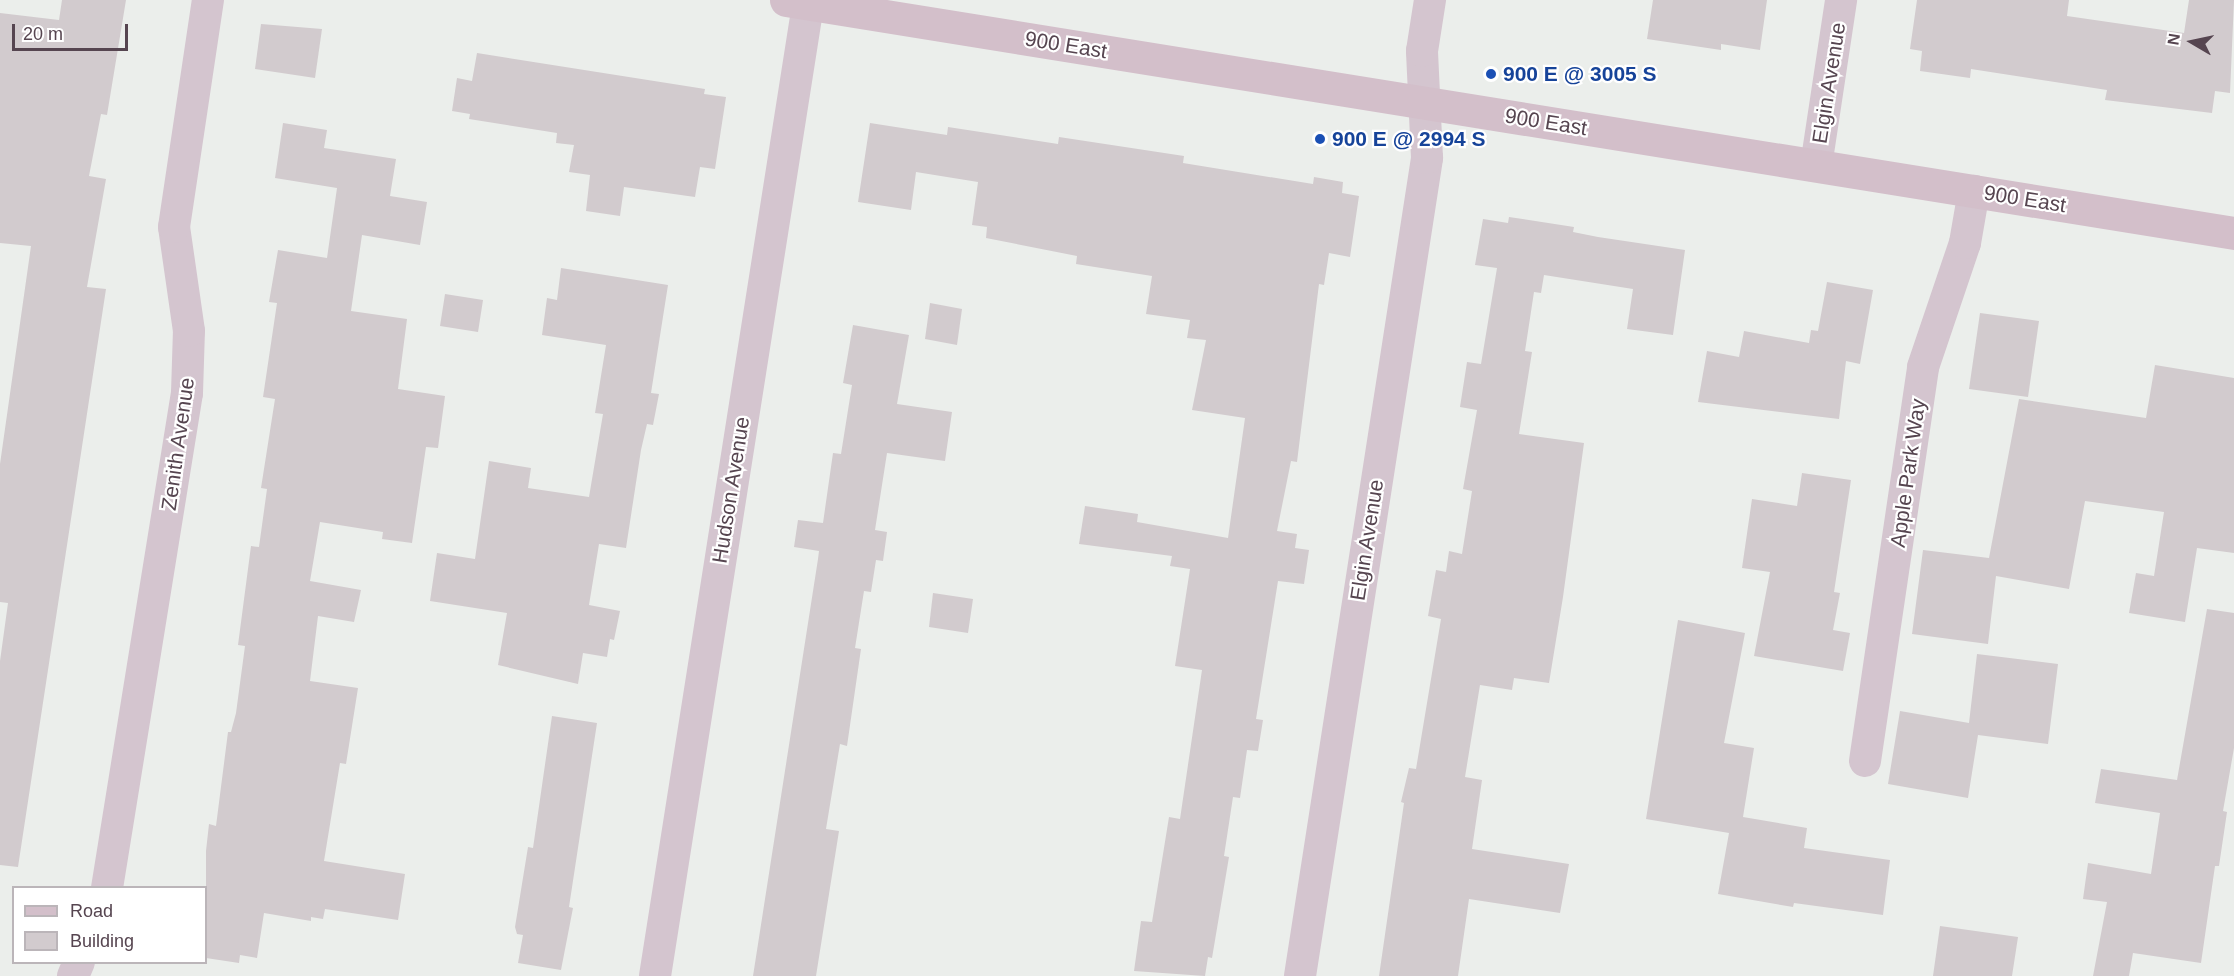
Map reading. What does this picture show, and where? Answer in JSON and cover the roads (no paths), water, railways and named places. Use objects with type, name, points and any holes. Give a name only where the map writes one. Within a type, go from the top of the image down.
[{"type":"street","name":"Zenith Avenue","points":[[106,886],[187,393],[189,332],[174,227],[208,0]]},
{"type":"street","name":"Elgin Avenue","points":[[1300,976],[1427,158],[1422,51],[1430,0]]},
{"type":"street","name":"Elgin Avenue","points":[[1816,166],[1842,0]]},
{"type":"street","name":"900 East","points":[[797,2],[2234,233]]},
{"type":"street","name":"Hudson Avenue","points":[[655,976],[797,2]]},
{"type":"street","name":"Apple Park Way","points":[[1865,761],[1923,367],[1965,243],[1974,191]]},
{"type":"place","name":"900 E @ 3005 S","points":[[1491,74]]},
{"type":"place","name":"900 E @ 2994 S","points":[[1320,139]]}]
